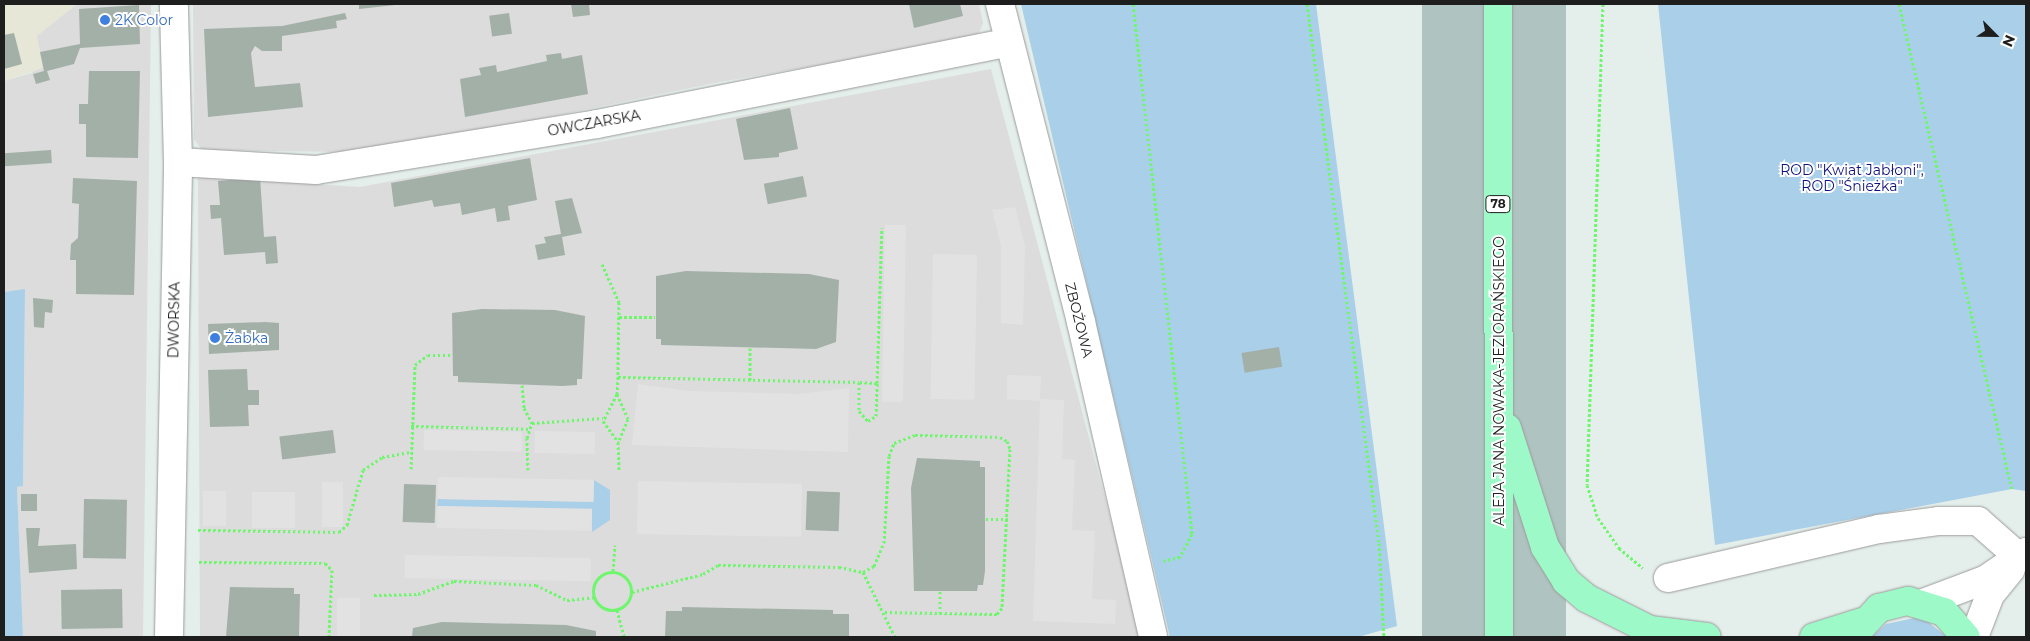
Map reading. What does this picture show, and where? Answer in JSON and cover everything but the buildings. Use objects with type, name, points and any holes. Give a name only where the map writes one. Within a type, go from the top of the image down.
[{"type":"main road","name":"ALEJA JANA NOWAKA-JEZIORAŃSKIEGO","points":[[1498,4],[1499,637]]},
{"type":"main road","points":[[1499,403],[1552,560],[1586,598],[1642,634],[1707,637]]},
{"type":"main road","points":[[1814,637],[1857,630],[1893,603],[1923,603],[1954,619],[1966,637]]},
{"type":"street","name":"DWORSKA","points":[[169,637],[178,162],[174,4]]},
{"type":"street","name":"ZBOŻOWA","points":[[1000,4],[1008,43],[1081,322],[1153,637]]},
{"type":"street","name":"OWCZARSKA","points":[[178,162],[316,170],[597,124],[1008,43]]},
{"type":"street","points":[[1668,578],[1879,529],[1939,521],[1978,521],[2023,555]]},
{"type":"street","points":[[1923,603],[1985,580],[2023,555]]},
{"type":"street","points":[[1974,637],[1990,595],[2023,555]]},
{"type":"path","points":[[1133,4],[1192,534],[1180,557],[1137,569]]},
{"type":"path","points":[[1308,4],[1379,543],[1384,637]]},
{"type":"path","points":[[1603,4],[1587,485],[1598,518],[1620,548],[1646,571],[1668,578]]},
{"type":"path","points":[[1899,4],[2012,489]]},
{"type":"path","points":[[859,382],[859,411],[868,421],[876,416],[882,228]]},
{"type":"path","points":[[602,264],[617,292],[619,317],[617,394],[603,418]]},
{"type":"path","points":[[619,317],[655,317]]},
{"type":"path","points":[[750,348],[750,380]]},
{"type":"path","points":[[411,469],[411,426],[415,365],[428,355],[452,355]]},
{"type":"path","points":[[618,377],[878,383]]},
{"type":"path","points":[[522,385],[524,408],[532,423],[530,428],[528,470]]},
{"type":"path","points":[[617,394],[628,419],[618,442],[619,470]]},
{"type":"path","points":[[532,423],[603,418]]},
{"type":"path","points":[[603,418],[618,442]]},
{"type":"path","points":[[411,426],[530,428]]},
{"type":"path","points":[[613,571],[597,579],[594,597],[602,607],[617,610],[626,604],[632,592],[703,574],[718,565],[839,567],[863,572],[874,566],[884,543],[889,456],[902,437],[1000,437],[1007,441],[1008,519],[1002,608],[997,614],[884,612]]},
{"type":"path","points":[[190,524],[205,531],[339,532],[347,525],[363,470],[382,457],[411,452]]},
{"type":"path","points":[[986,519],[1008,519]]},
{"type":"path","points":[[613,571],[615,545]]},
{"type":"path","points":[[192,565],[324,563],[332,570],[329,637]]},
{"type":"path","points":[[613,571],[624,576],[632,592]]},
{"type":"path","points":[[863,572],[896,637]]},
{"type":"path","points":[[374,595],[418,594],[454,581],[536,585],[567,600],[594,597]]},
{"type":"path","points":[[940,591],[940,613]]},
{"type":"path","points":[[617,610],[624,637]]},
{"type":"shaded area","points":[[4,4],[77,4],[37,36],[43,68],[4,81]]},
{"type":"shaded area","points":[[77,4],[151,4],[143,637],[23,637],[17,487],[23,486],[25,290],[4,292],[4,81],[32,73],[40,52],[36,36]]},
{"type":"shaded area","points":[[193,4],[979,4],[983,23],[977,38],[719,82],[413,145],[353,152],[202,150],[194,139]]},
{"type":"shaded area","points":[[1422,4],[1566,4],[1566,637],[1422,637]]},
{"type":"shaded area","points":[[991,69],[1142,637],[200,637],[198,177],[360,187]]},
{"type":"shaded area","points":[[1015,207],[1025,246],[1023,325],[1001,323],[1001,245],[992,210]]},
{"type":"shaded area","points":[[885,225],[906,225],[903,402],[882,402]]},
{"type":"shaded area","points":[[933,254],[977,255],[974,400],[930,399]]},
{"type":"shaded area","points":[[1007,375],[1041,376],[1040,399],[1064,400],[1062,459],[1075,460],[1072,530],[1095,531],[1092,599],[1116,600],[1115,624],[1033,621],[1040,401],[1007,399]]},
{"type":"shaded area","points":[[638,384],[688,391],[799,394],[849,388],[848,452],[632,445]]},
{"type":"shaded area","points":[[424,430],[522,432],[522,452],[424,450]]},
{"type":"shaded area","points":[[535,431],[595,432],[595,454],[535,453]]},
{"type":"shaded area","points":[[438,477],[594,480],[594,502],[438,499]]},
{"type":"shaded area","points":[[638,481],[802,484],[801,537],[637,534]]},
{"type":"shaded area","points":[[322,482],[343,482],[343,527],[322,527]]},
{"type":"shaded area","points":[[203,491],[226,491],[226,526],[203,526]]},
{"type":"shaded area","points":[[252,492],[295,492],[295,528],[252,528]]},
{"type":"shaded area","points":[[437,506],[592,509],[592,531],[437,528]]},
{"type":"shaded area","points":[[405,555],[591,558],[591,581],[405,578]]},
{"type":"shaded area","points":[[337,598],[360,598],[360,637],[337,637]]},
{"type":"green space","points":[[1021,4],[1316,4],[1397,626],[1358,637],[1170,637]]},
{"type":"green space","name":"ROD \"Kwiat Jabłoni\", ROD \"Śnieżka\"","points":[[1658,4],[2026,4],[2026,491],[2012,489],[1715,545]]},
{"type":"green space","points":[[25,289],[23,486],[17,487],[23,637],[4,637],[4,292]]},
{"type":"green space","points":[[594,480],[610,490],[610,520],[592,532],[592,510],[437,506],[438,499],[593,502]]},
{"type":"green space","points":[[1914,618],[1928,622],[1947,637],[1872,637],[1886,624]]},
{"type":"place","name":"2K Color","points":[[105,20]]},
{"type":"place","name":"Żabka","points":[[215,338]]}]
